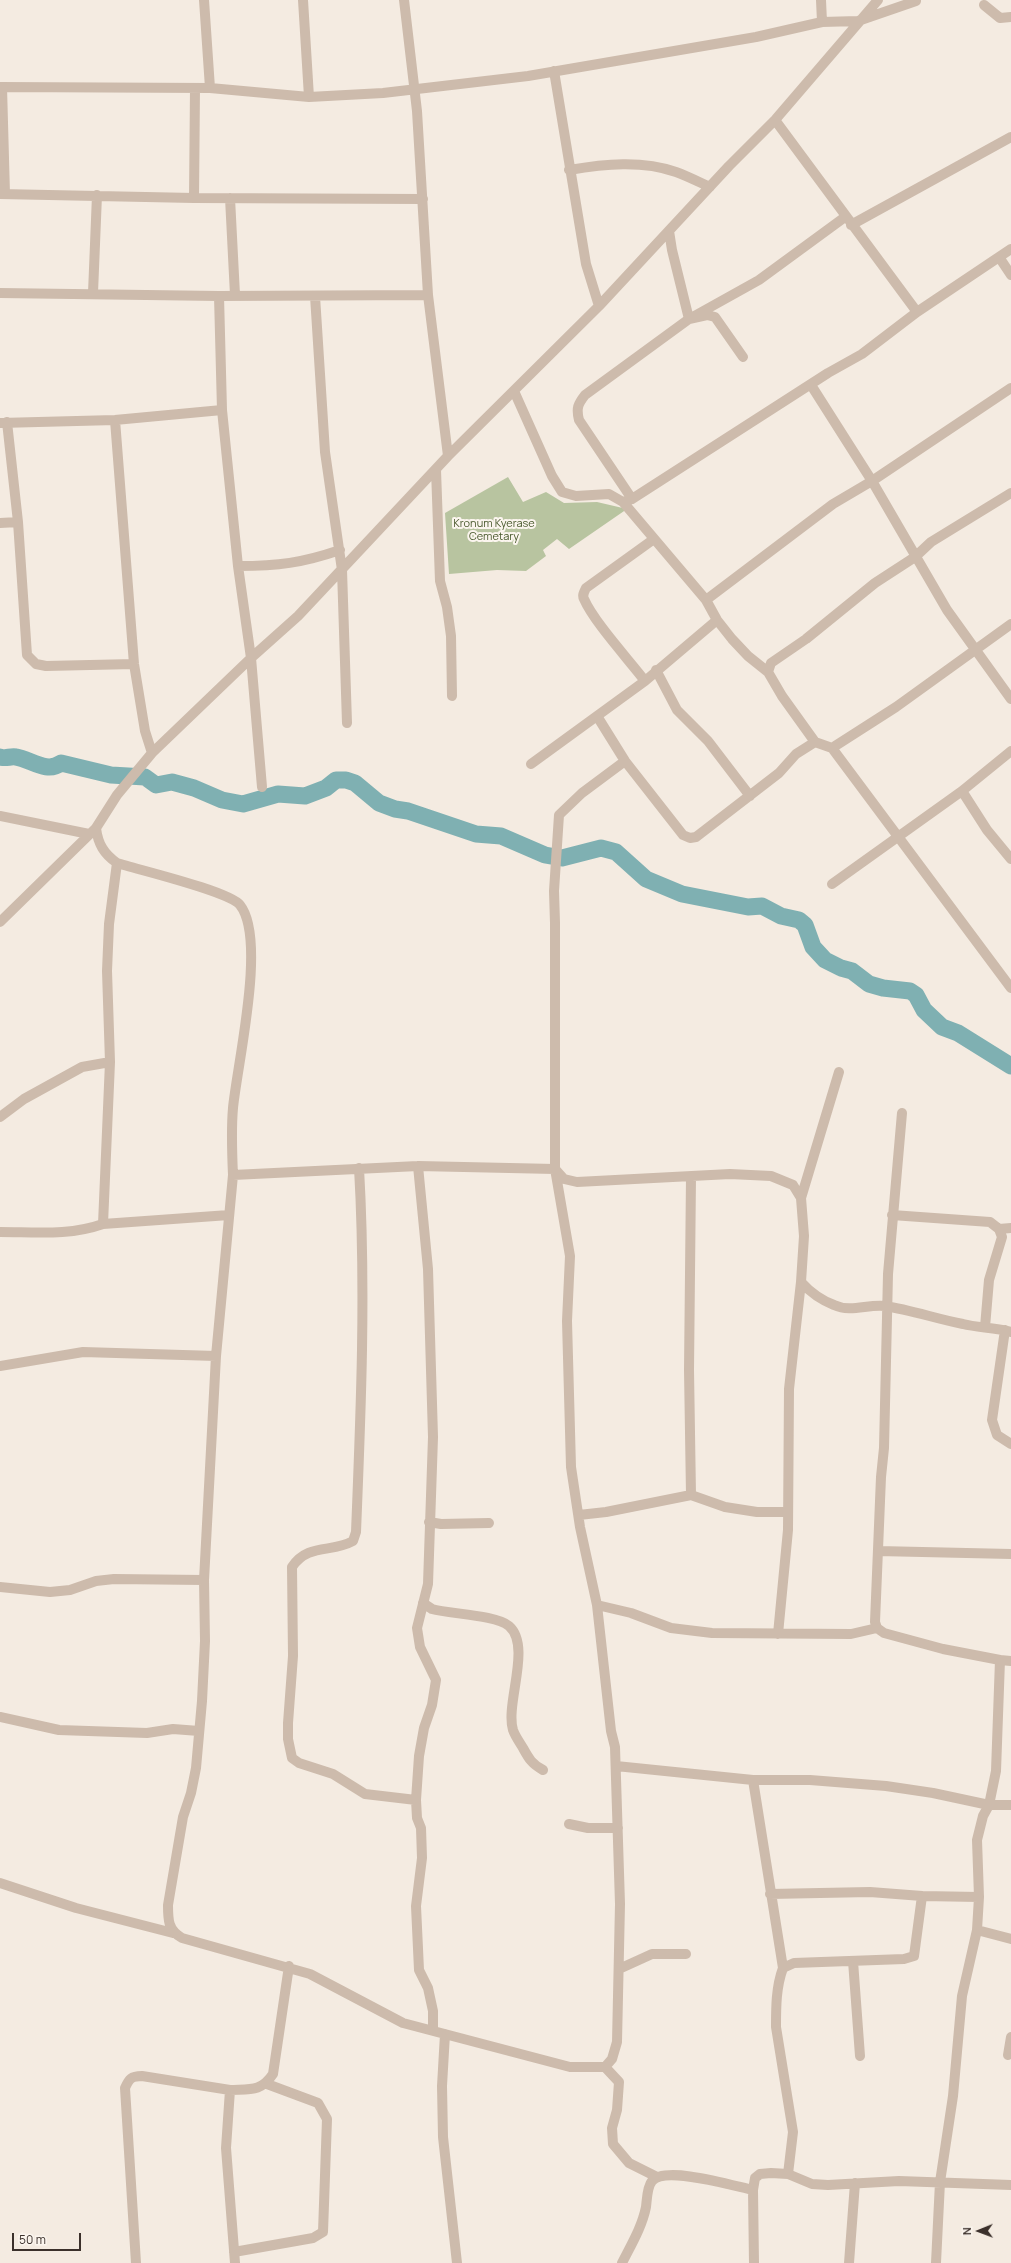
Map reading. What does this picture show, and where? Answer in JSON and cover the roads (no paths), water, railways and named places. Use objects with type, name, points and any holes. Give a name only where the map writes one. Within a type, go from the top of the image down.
[{"type":"street","points":[[204,0],[210,88]]},
{"type":"street","points":[[303,0],[309,97]]},
{"type":"street","points":[[404,0],[415,89],[428,295],[448,456]]},
{"type":"street","points":[[821,0],[822,22]]},
{"type":"street","points":[[0,922],[93,831],[117,795],[152,752],[251,658],[298,616],[448,456],[599,306],[774,120],[858,21],[878,0]]},
{"type":"street","points":[[423,199],[194,198],[2,194],[1,87],[210,88],[309,97],[383,94],[415,89],[487,82],[756,37],[822,22],[858,21],[916,1]]},
{"type":"street","points":[[984,5],[1000,18],[1011,17]]},
{"type":"street","points":[[554,71],[569,170],[586,264],[599,306]]},
{"type":"street","points":[[194,198],[195,88]]},
{"type":"street","points":[[774,120],[917,312]]},
{"type":"street","points":[[1011,137],[848,221],[759,280],[689,319],[585,396],[578,404],[577,412],[579,420],[628,500],[654,539],[706,600],[717,620],[748,656],[768,672],[782,696],[815,742],[832,748],[1011,988]]},
{"type":"street","points":[[569,170],[615,165],[657,168],[676,172],[710,187]]},
{"type":"street","points":[[93,293],[97,196]]},
{"type":"street","points":[[230,198],[235,295]]},
{"type":"street","points":[[670,231],[672,250],[689,319]]},
{"type":"street","points":[[514,391],[552,476],[562,492],[576,496],[609,494],[628,500],[862,354],[917,312],[1011,249]]},
{"type":"street","points":[[999,257],[1011,275]]},
{"type":"street","points":[[0,293],[93,293],[219,296],[428,295]]},
{"type":"street","points":[[219,296],[222,410],[238,566],[251,658],[262,786]]},
{"type":"street","points":[[315,296],[325,452],[342,570],[347,723]]},
{"type":"street","points":[[689,319],[707,314],[715,317],[743,357]]},
{"type":"street","points":[[811,385],[872,481],[947,610],[1011,699]]},
{"type":"street","points":[[706,600],[833,504],[872,481],[1011,388]]},
{"type":"street","points":[[134,664],[46,666],[36,664],[27,655],[18,522],[4,422],[115,420],[222,410]]},
{"type":"street","points":[[115,420],[134,664],[145,731],[152,752]]},
{"type":"street","points":[[436,470],[440,581],[447,607],[450,636],[452,696]]},
{"type":"street","points":[[768,672],[771,663],[806,639],[875,584],[915,557],[931,542],[1011,493]]},
{"type":"street","points":[[0,523],[18,522]]},
{"type":"street","points":[[645,680],[600,623],[584,599],[583,593],[586,588],[654,539]]},
{"type":"street","points":[[238,566],[278,566],[309,561],[340,550]]},
{"type":"street","points":[[531,764],[645,680],[717,620]]},
{"type":"street","points":[[832,748],[896,708],[1011,624]]},
{"type":"street","points":[[656,670],[677,710],[708,741],[750,796]]},
{"type":"street","points":[[597,716],[625,761],[683,835],[690,838],[696,836],[750,796],[779,773],[796,754],[815,742]]},
{"type":"street","points":[[832,884],[962,790],[1011,751]]},
{"type":"street","points":[[605,2067],[612,2059],[617,2042],[619,1969],[616,1766],[597,1606],[571,1467],[567,1321],[570,1256],[555,1169],[554,915],[556,832],[559,815],[582,793],[625,761]]},
{"type":"street","points":[[962,790],[987,830],[1011,859]]},
{"type":"street","points":[[0,816],[93,831]]},
{"type":"street","points":[[93,831],[108,857],[117,863],[218,893],[240,905],[248,923],[251,965],[244,1036],[233,1108],[233,1175],[216,1356],[204,1580],[205,1641],[199,1731],[194,1774],[183,1817],[168,1905],[168,1920],[173,1933]]},
{"type":"street","points":[[103,1224],[110,1062],[107,971],[109,924],[117,863]]},
{"type":"street","points":[[0,1117],[24,1098],[82,1067],[110,1062]]},
{"type":"street","points":[[778,1634],[788,1512],[789,1389],[801,1282],[804,1236],[801,1198],[839,1072]]},
{"type":"street","points":[[902,1113],[892,1216],[887,1307],[884,1448],[881,1477],[875,1622],[877,1628],[884,1632],[943,1649],[1011,1661]]},
{"type":"street","points":[[233,1175],[418,1166],[555,1169],[564,1179],[576,1182],[730,1174],[771,1176],[793,1184],[801,1198]]},
{"type":"street","points":[[418,1166],[428,1269],[433,1437],[428,1584],[417,1628],[420,1647],[436,1680],[432,1706],[424,1728],[419,1756],[416,1800],[417,1818],[421,1828],[422,1858],[420,1879],[416,1890],[419,1970],[428,1988],[433,2010],[433,2031]]},
{"type":"street","points":[[359,1168],[364,1244],[356,1532],[353,1540],[346,1545],[319,1549],[299,1557],[292,1567],[293,1656],[288,1739],[292,1758],[299,1763],[333,1774],[364,1794],[416,1800]]},
{"type":"street","points":[[691,1177],[689,1370],[691,1495]]},
{"type":"street","points":[[0,1232],[69,1232],[85,1230],[103,1224],[229,1215]]},
{"type":"street","points":[[892,1216],[990,1222],[999,1229],[1002,1237],[989,1280],[985,1327]]},
{"type":"street","points":[[999,1229],[1011,1228]]},
{"type":"street","points":[[801,1282],[809,1290],[834,1306],[849,1309],[875,1305],[927,1314],[963,1324],[1008,1331],[992,1420],[997,1435],[1011,1444]]},
{"type":"street","points":[[0,1366],[82,1352],[216,1356]]},
{"type":"street","points":[[579,1515],[606,1512],[691,1495],[725,1507],[757,1512],[788,1512]]},
{"type":"street","points":[[429,1522],[441,1524],[489,1523]]},
{"type":"street","points":[[878,1551],[1011,1554]]},
{"type":"street","points":[[0,1587],[50,1592],[70,1590],[96,1581],[114,1579],[204,1580]]},
{"type":"street","points":[[423,1603],[438,1611],[498,1621],[509,1626],[517,1641],[518,1668],[512,1700],[513,1729],[532,1764],[543,1770]]},
{"type":"street","points":[[597,1606],[631,1613],[671,1628],[712,1633],[851,1634],[877,1628]]},
{"type":"street","points":[[936,2263],[940,2182],[953,2096],[962,1996],[977,1930],[979,1896],[977,1840],[983,1816],[989,1805],[998,1751],[1000,1660]]},
{"type":"street","points":[[0,1717],[60,1730],[147,1733],[173,1729],[199,1731]]},
{"type":"street","points":[[616,1766],[753,1780],[810,1780],[886,1786],[933,1793],[989,1805],[1011,1805]]},
{"type":"street","points":[[753,1780],[762,1828],[770,1894],[783,1968],[779,1979],[776,2027],[793,2132],[788,2174]]},
{"type":"street","points":[[569,1824],[588,1828],[618,1828]]},
{"type":"street","points":[[0,1883],[76,1908],[173,1933],[182,1938],[288,1966],[310,1974],[403,2022],[570,2067],[605,2067],[619,2082],[617,2110],[612,2128],[613,2144],[629,2163],[658,2177]]},
{"type":"street","points":[[770,1894],[870,1892],[922,1896],[979,1896]]},
{"type":"street","points":[[783,1968],[794,1963],[904,1959],[914,1956],[922,1896]]},
{"type":"street","points":[[977,1930],[1011,1939]]},
{"type":"street","points":[[619,1969],[652,1954],[686,1954]]},
{"type":"street","points":[[853,1961],[860,2056]]},
{"type":"street","points":[[136,2263],[125,2088],[128,2080],[133,2076],[142,2076],[230,2090],[258,2089],[267,2084],[273,2074],[276,2062],[288,1966]]},
{"type":"street","points":[[445,2034],[442,2086],[443,2137],[457,2263]]},
{"type":"street","points":[[1008,2055],[1011,2037]]},
{"type":"street","points":[[234,2252],[312,2238],[322,2232],[327,2120],[325,2114],[318,2103],[267,2084]]},
{"type":"street","points":[[230,2090],[226,2148],[235,2263]]},
{"type":"street","points":[[754,2263],[753,2190],[755,2178],[760,2174],[788,2174],[812,2184],[828,2185],[899,2181],[1011,2185]]},
{"type":"street","points":[[622,2263],[644,2218],[649,2186],[658,2177],[669,2175],[707,2179],[753,2190]]},
{"type":"street","points":[[849,2263],[855,2183]]},
{"type":"waterway","points":[[0,757],[16,757],[38,765],[50,767],[61,763],[111,775],[145,777],[156,785],[172,782],[194,788],[222,800],[243,804],[278,794],[305,796],[326,788],[336,780],[346,780],[355,783],[379,803],[395,809],[408,811],[476,834],[501,836],[545,855],[562,858],[601,848],[616,852],[646,879],[682,894],[748,907],[762,906],[781,916],[799,920],[805,925],[813,947],[825,960],[841,968],[852,971],[869,984],[883,988],[910,991],[916,995],[924,1010],[942,1027],[958,1033],[1011,1066]]},
{"type":"park label","name":"Kronum Kyerase Cemetary","points":[[494,530]]}]
